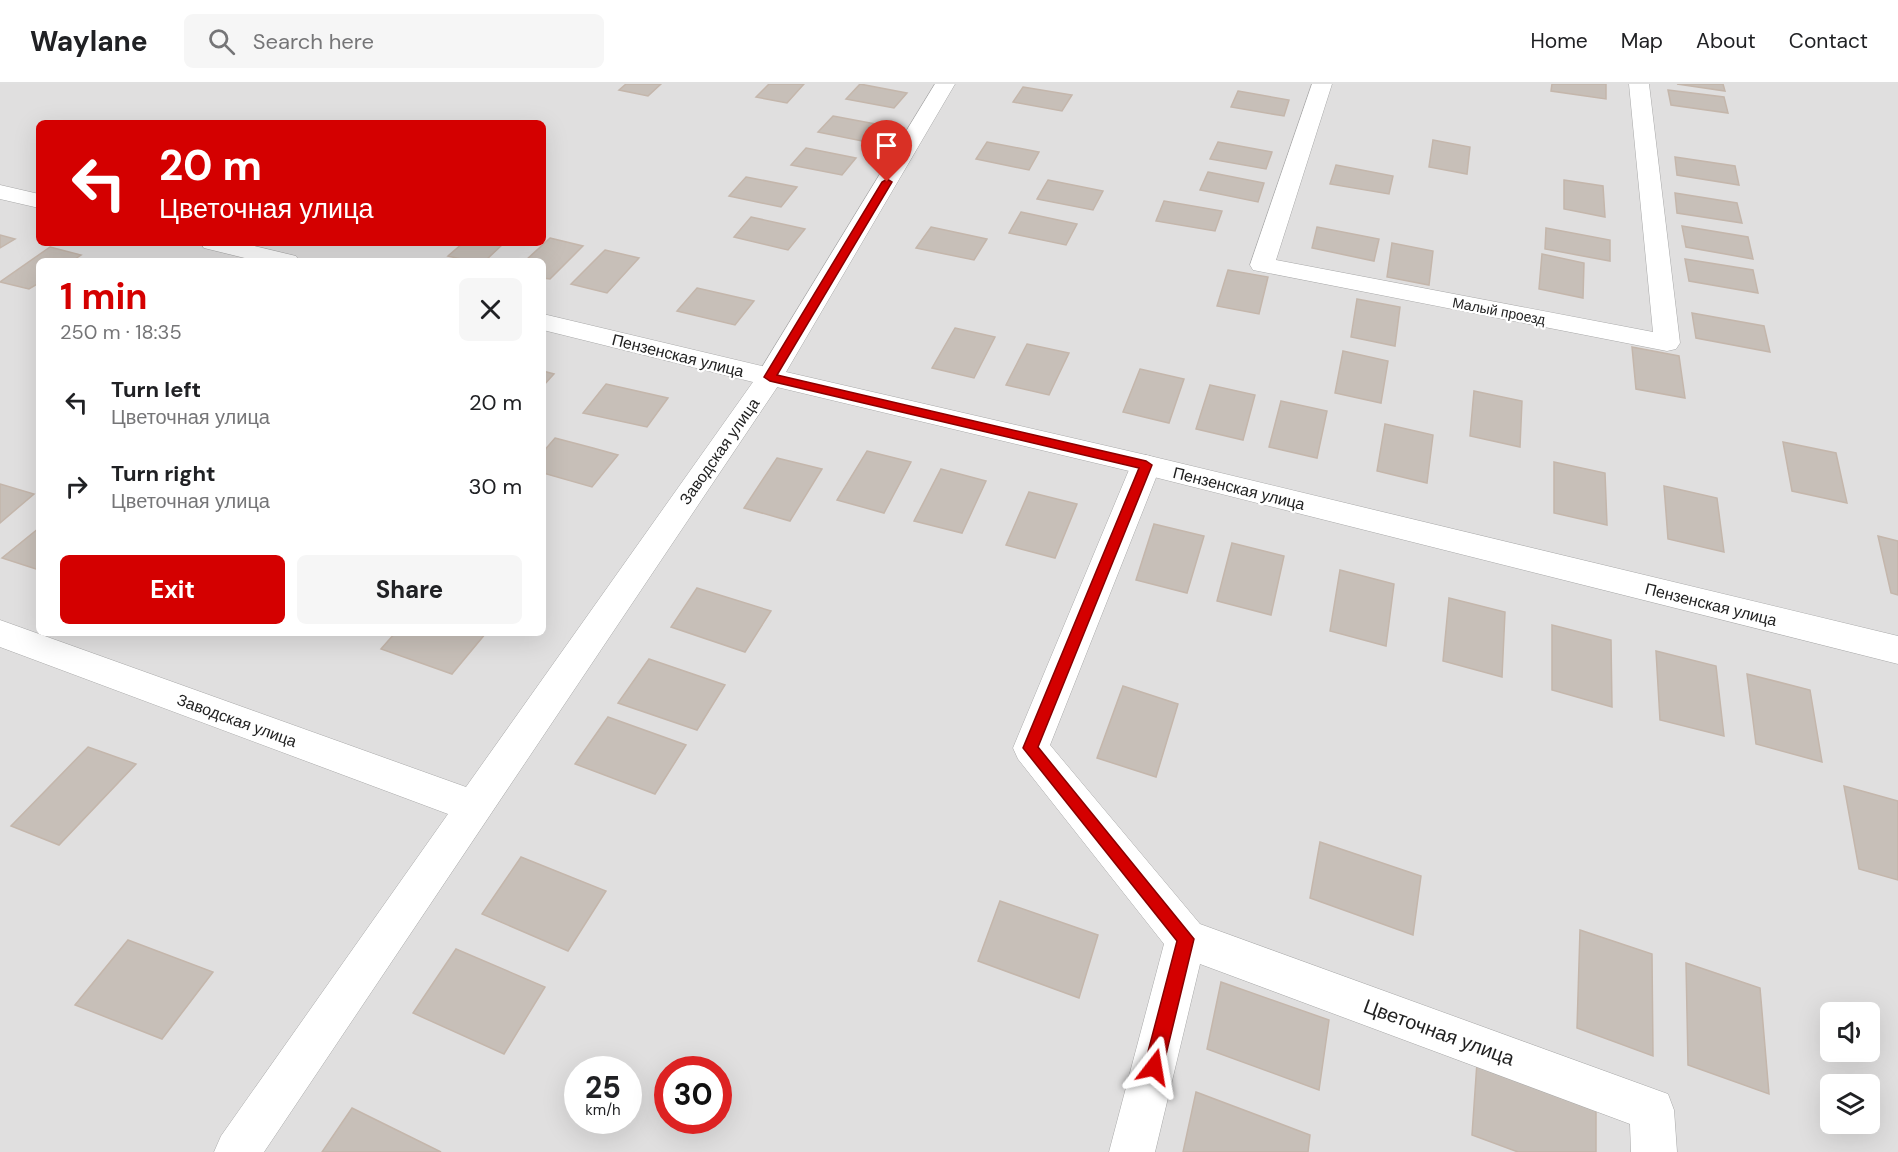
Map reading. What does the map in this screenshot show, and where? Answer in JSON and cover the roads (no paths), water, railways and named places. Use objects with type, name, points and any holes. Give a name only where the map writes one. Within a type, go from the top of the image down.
[{"type":"street","name":"Заводская улица","points":[[237,1152],[770,377],[945,84]]},
{"type":"street","name":"Малый проезд","points":[[1322,84],[1262,265],[1667,343],[1639,84]]},
{"type":"street","points":[[0,192],[36,200]]},
{"type":"street","points":[[224,246],[274,258]]},
{"type":"street","name":"Пензенская улица","points":[[546,323],[1146,465],[1898,650]]},
{"type":"street","points":[[1132,1152],[1186,939],[1030,748],[1146,465]]},
{"type":"street","name":"Заводская улица","points":[[0,633],[474,807]]},
{"type":"street","name":"Цветочная улица","points":[[1186,939],[1652,1110],[1654,1152]]}]
